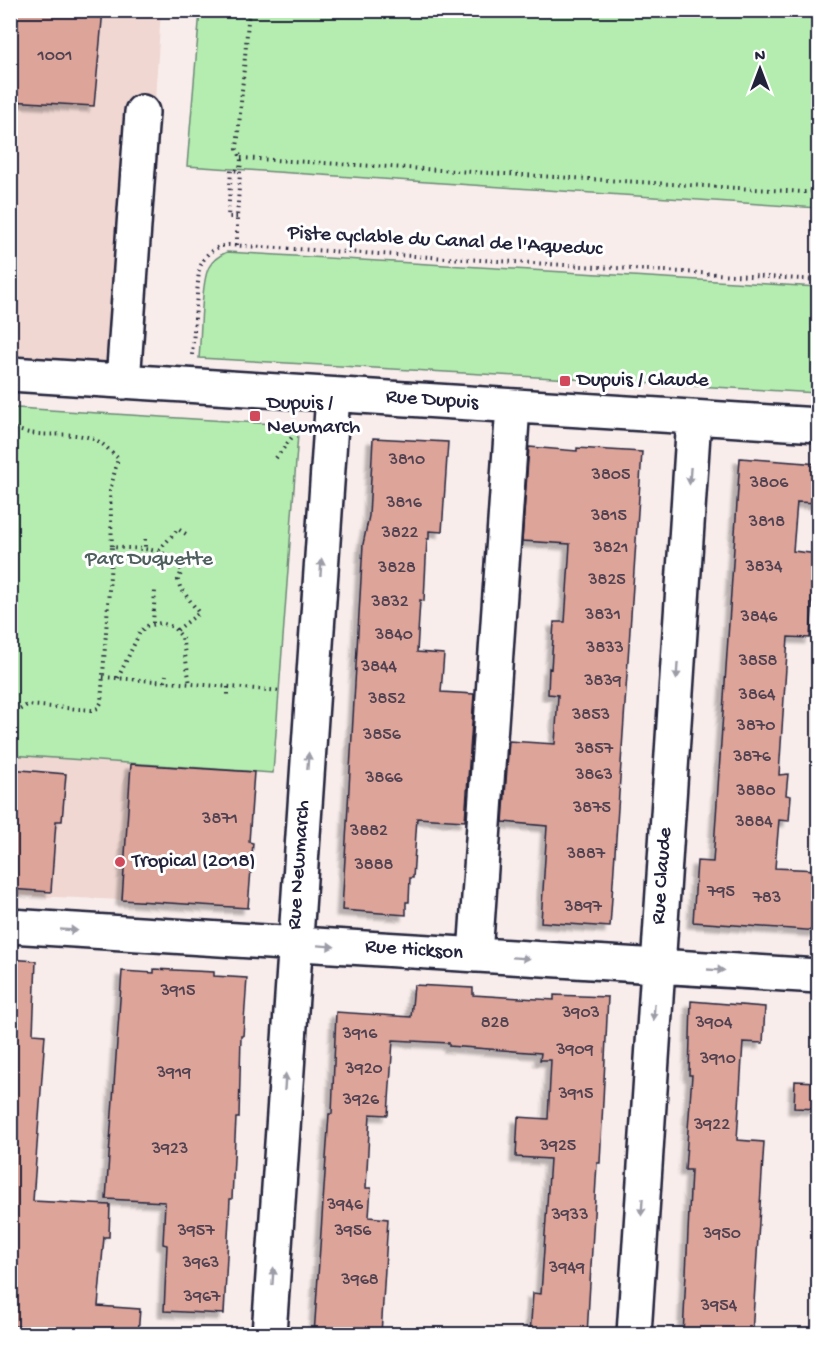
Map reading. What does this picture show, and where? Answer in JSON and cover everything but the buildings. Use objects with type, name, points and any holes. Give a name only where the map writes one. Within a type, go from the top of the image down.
[{"type":"street","points":[[123,382],[142,112]]},
{"type":"street","name":"Rue Dupuis","points":[[10,374],[819,425]]},
{"type":"street","name":"Rue Newmarch","points":[[269,1335],[333,395]]},
{"type":"street","points":[[475,955],[513,406]]},
{"type":"street","name":"Rue Claude","points":[[634,1335],[694,418]]},
{"type":"street","name":"Rue Hickson","points":[[10,926],[819,976]]},
{"type":"path","points":[[237,245],[241,158],[237,149],[249,10]]},
{"type":"path","points":[[241,158],[804,192],[819,191]]},
{"type":"path","points":[[237,217],[228,217],[231,170],[240,171]]},
{"type":"path","name":"Piste cyclable du Canal de l'Aqueduc","points":[[189,386],[199,270],[209,252],[217,247],[237,245],[819,280]]},
{"type":"path","points":[[10,426],[31,434],[84,436],[97,440],[124,462]]},
{"type":"path","points":[[276,458],[299,428]]},
{"type":"path","points":[[10,716],[27,705],[92,710],[98,708],[102,698],[104,677],[112,547],[110,491],[118,458]]},
{"type":"path","points":[[159,550],[178,529],[186,534]]},
{"type":"path","points":[[145,539],[145,549]]},
{"type":"path","points":[[112,547],[159,550],[179,566],[182,571],[178,580],[180,587],[200,613],[177,630]]},
{"type":"path","points":[[153,623],[154,591]]},
{"type":"path","points":[[118,678],[134,639],[153,623],[168,625],[177,630],[184,645],[190,684]]},
{"type":"path","points":[[165,682],[166,675]]},
{"type":"path","points":[[104,677],[284,691]]},
{"type":"path","points":[[228,687],[228,698]]},
{"type":"shaded area","points":[[10,11],[161,11],[137,368],[11,370]]},
{"type":"shaded area","points":[[11,755],[131,764],[122,900],[11,895]]},
{"type":"green space","points":[[200,11],[818,11],[818,208],[187,166]]},
{"type":"green space","points":[[227,252],[818,287],[818,393],[199,358],[206,274],[213,262]]},
{"type":"green space","name":"Parc Duquette","points":[[10,409],[291,425],[296,428],[298,434],[273,773],[11,755]]},
{"type":"place","name":"Dupuis / Claude","points":[[565,381]]},
{"type":"place","name":"Dupuis / Newmarch","points":[[255,416]]},
{"type":"place","name":"Tropical (2018)","points":[[120,862]]}]
